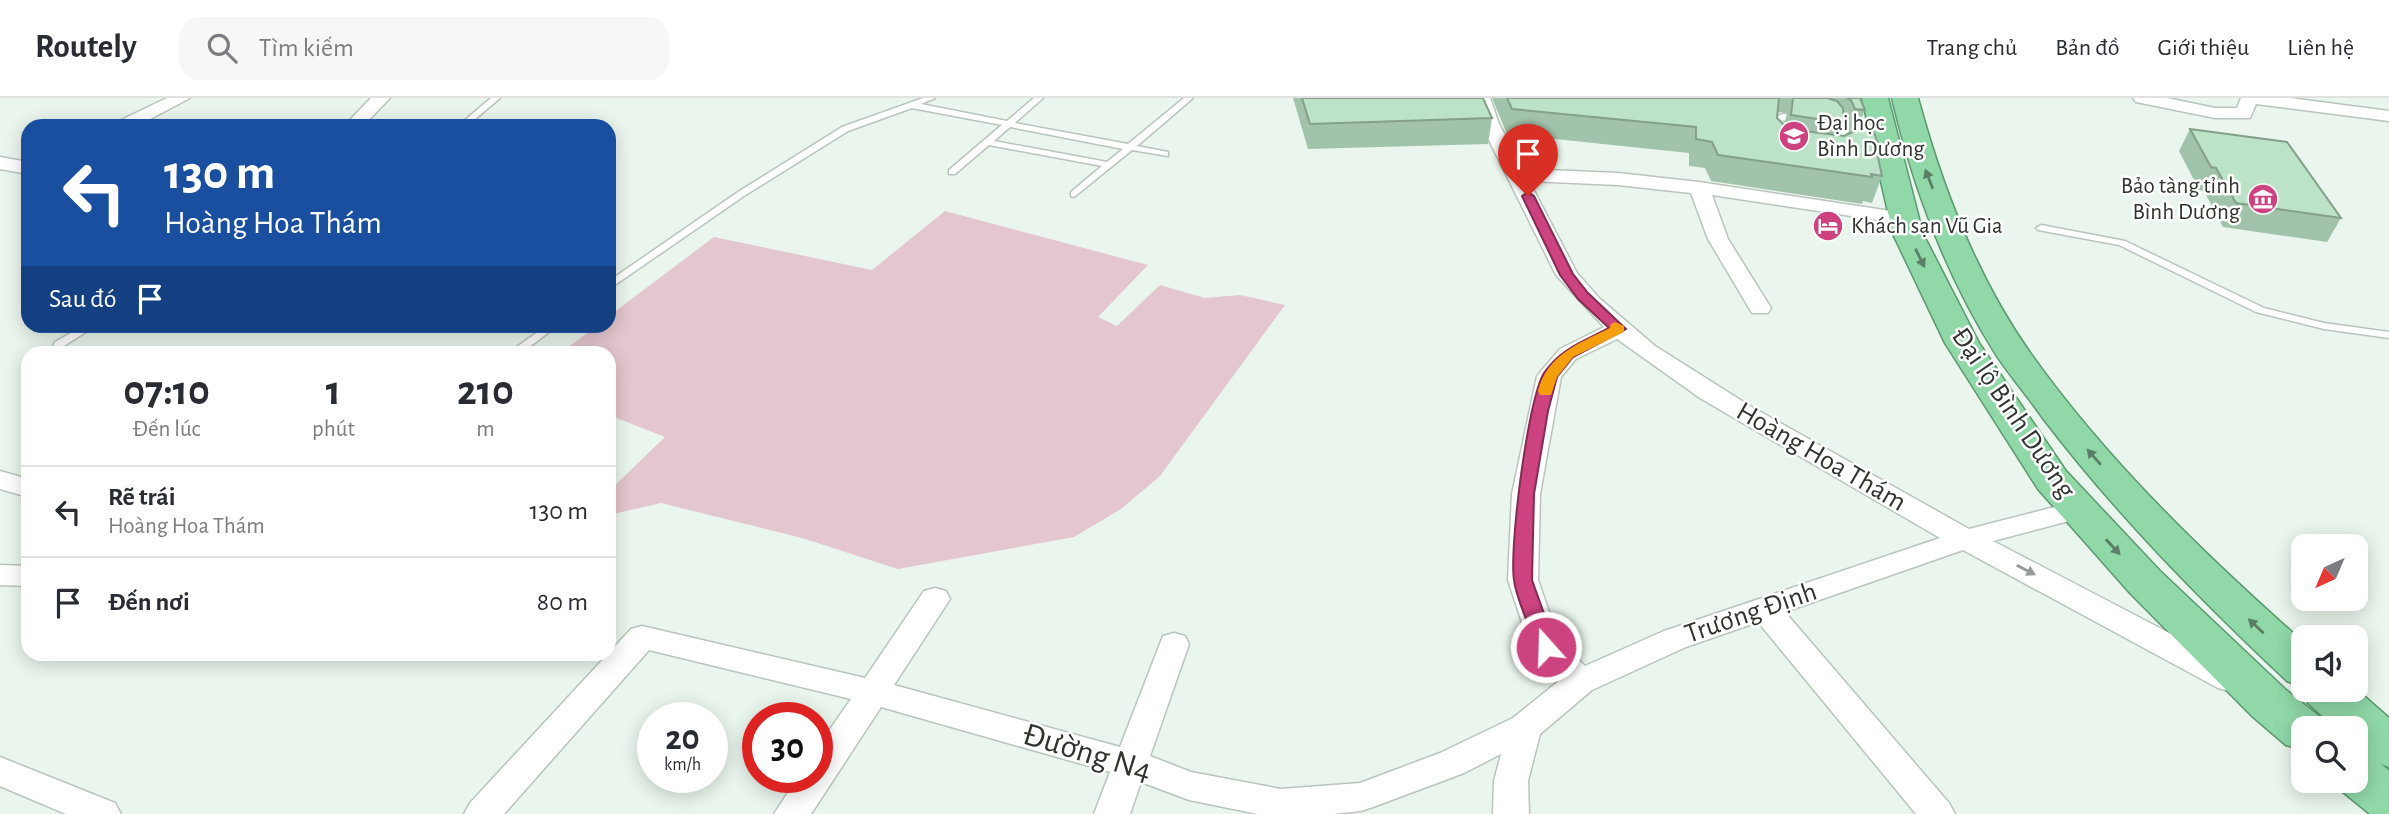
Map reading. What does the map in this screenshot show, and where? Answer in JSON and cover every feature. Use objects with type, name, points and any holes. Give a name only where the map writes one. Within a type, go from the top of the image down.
[{"type":"highway","name":"Đại lộ Bình Dương","points":[[1875,98],[1880,142],[1908,234],[1962,343],[2052,480],[2145,582],[2291,721]]},
{"type":"highway","name":"Đại lộ Bình Dương","points":[[1905,98],[1916,145],[1953,245],[2010,349],[2075,436],[2138,509],[2291,657]]},
{"type":"highway","points":[[2078,510],[2138,509]]},
{"type":"highway","points":[[2338,702],[2389,747]]},
{"type":"highway","points":[[2368,783],[2389,800]]},
{"type":"street","points":[[138,119],[181,98]]},
{"type":"street","points":[[360,119],[381,98]]},
{"type":"street","name":"Hoàng Hoa Thám","points":[[1481,98],[1490,124],[1567,275],[1583,296],[1619,329],[1731,406],[1966,539],[2167,643],[2269,703]]},
{"type":"street","points":[[2142,98],[2216,113],[2244,114],[2250,98],[2389,116]]},
{"type":"street","points":[[0,163],[21,167]]},
{"type":"street","points":[[1518,175],[1618,179],[1699,188],[1904,218]]},
{"type":"street","points":[[1699,188],[1718,239],[1760,308]]},
{"type":"street","points":[[1581,681],[1546,647],[1523,580],[1526,494],[1549,376],[1568,354],[1619,329]]},
{"type":"street","points":[[0,480],[21,486]]},
{"type":"street","name":"Trương Định","points":[[1525,727],[1581,681],[1675,639],[1966,539],[2078,510]]},
{"type":"street","points":[[0,575],[21,576]]},
{"type":"street","points":[[833,752],[935,599]]},
{"type":"street","points":[[1765,608],[1937,814]]},
{"type":"street","name":"Đường N4","points":[[482,814],[642,637],[873,692],[1132,764],[1189,786],[1281,804],[1361,797],[1452,763],[1525,727]]},
{"type":"street","points":[[1112,814],[1174,644]]},
{"type":"street","points":[[1511,814],[1511,782],[1525,727]]},
{"type":"street","points":[[0,771],[103,814]]},
{"type":"street","points":[[792,814],[806,793]]},
{"type":"lane","points":[[470,119],[496,98]]},
{"type":"lane","points":[[616,281],[741,194],[845,129],[931,98]]},
{"type":"lane","points":[[952,172],[1039,98]]},
{"type":"lane","points":[[1074,194],[1189,98]]},
{"type":"lane","points":[[910,105],[1165,154]]},
{"type":"lane","points":[[1777,133],[1774,117],[1808,118]]},
{"type":"lane","points":[[987,142],[1108,165]]},
{"type":"lane","points":[[2041,228],[2122,243],[2260,310],[2324,326],[2389,335]]},
{"type":"lane","points":[[59,346],[78,333]]},
{"type":"lane","points":[[523,346],[542,333]]},
{"type":"shaded area","points":[[945,211],[1148,265],[1098,317],[1117,326],[1160,285],[1205,298],[1240,295],[1285,305],[1160,476],[1121,509],[1074,537],[898,569],[802,538],[661,503],[616,513],[616,484],[665,437],[616,418],[616,346],[570,346],[587,333],[616,333],[616,311],[714,237],[872,270]]},
{"type":"building","points":[[1302,98],[1483,98],[1492,118],[1310,124]]},
{"type":"building","name":"Đại học Bình Dương","points":[[1507,98],[1779,98],[1777,118],[1788,129],[1844,136],[1857,130],[1857,119],[1869,120],[1880,148],[1876,148],[1882,176],[1871,174],[1872,177],[1718,155],[1712,142],[1696,139],[1696,127],[1512,109]]},
{"type":"building","points":[[1793,98],[1827,98],[1837,101],[1843,108],[1844,123],[1791,115]]},
{"type":"building","points":[[1847,98],[1860,98],[1865,110],[1855,109]]},
{"type":"building","points":[[2190,129],[2287,142],[2341,218],[2236,203],[2216,168],[2211,167]]},
{"type":"slow traffic","points":[[1546,391],[1549,376],[1568,354],[1619,329],[1615,326]]},
{"type":"place","name":"Đại học Bình Dương","points":[[1794,136]]},
{"type":"place","name":"Bảo tàng tỉnh Bình Dương","points":[[2263,199]]},
{"type":"place","name":"Khách sạn Vũ Gia","points":[[1828,226]]},
{"type":"route","points":[[1528,196],[1567,275],[1583,296],[1619,329],[1568,354],[1549,376],[1526,494],[1523,580],[1546,647]]}]
